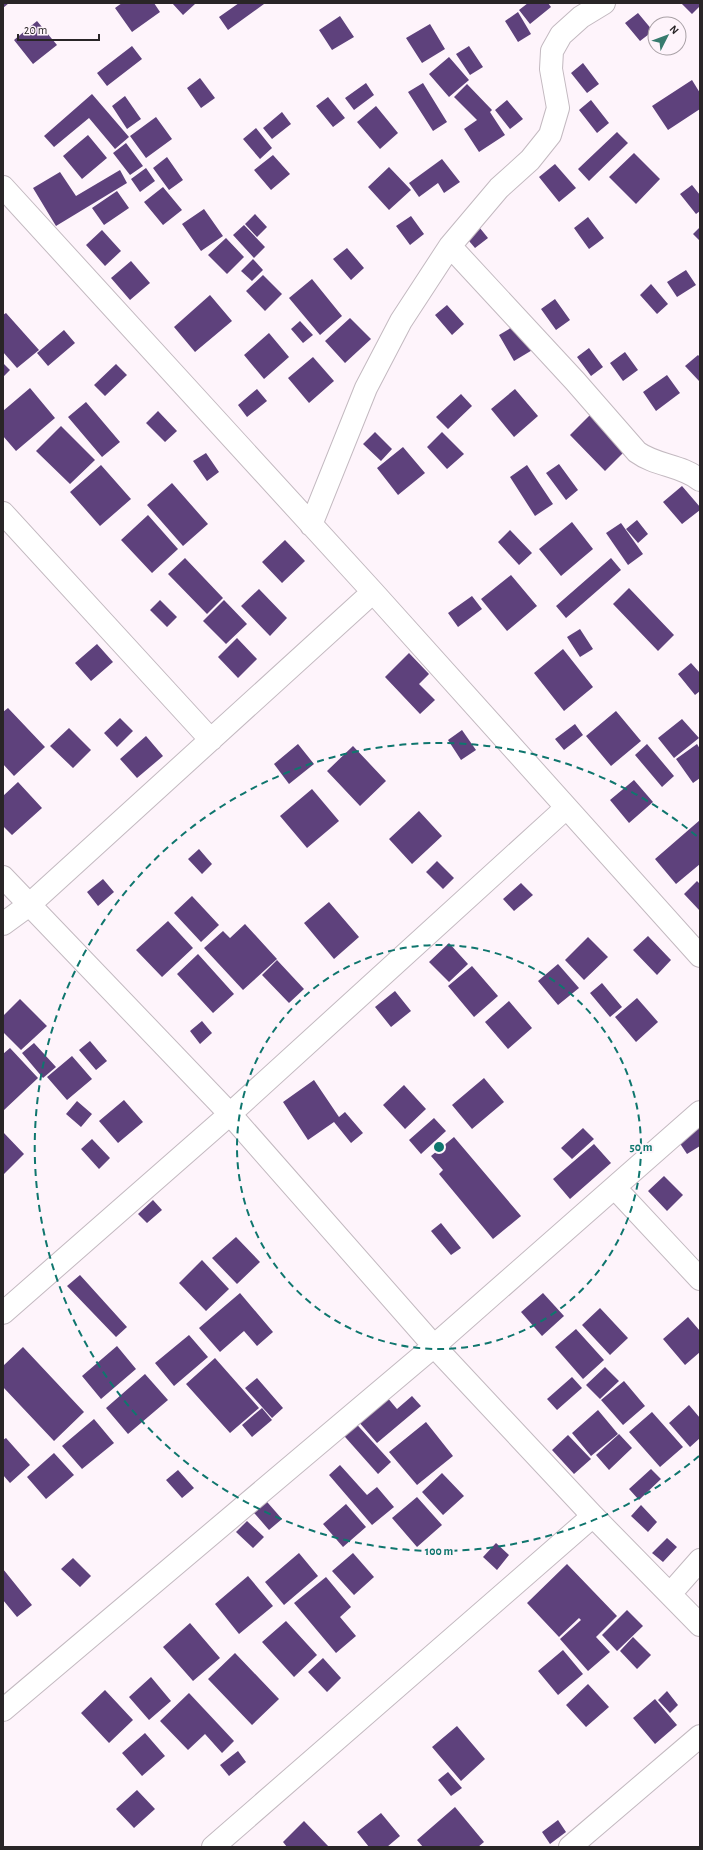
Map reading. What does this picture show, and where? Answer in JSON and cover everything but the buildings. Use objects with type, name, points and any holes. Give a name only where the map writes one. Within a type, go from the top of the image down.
[{"type":"street","points":[[311,525],[366,388],[401,321],[450,246],[499,188],[530,160],[550,135],[558,108],[551,69],[552,51],[561,35],[566,30],[581,17],[604,3]]},
{"type":"street","points":[[4,190],[373,592],[700,956]]},
{"type":"street","points":[[450,246],[575,381],[637,452],[651,460],[677,468],[700,480]]},
{"type":"street","points":[[3,513],[211,740]]},
{"type":"street","points":[[3,924],[29,905],[373,592]]},
{"type":"street","points":[[3,1313],[230,1114],[566,808]]},
{"type":"street","points":[[3,877],[230,1114],[434,1346],[593,1516],[700,1625]]},
{"type":"street","points":[[3,1710],[434,1346],[700,1112]]},
{"type":"street","points":[[615,1188],[700,1279]]},
{"type":"street","points":[[213,1847],[593,1516]]},
{"type":"street","points":[[670,1594],[700,1560]]},
{"type":"street","points":[[570,1847],[700,1736]]}]
